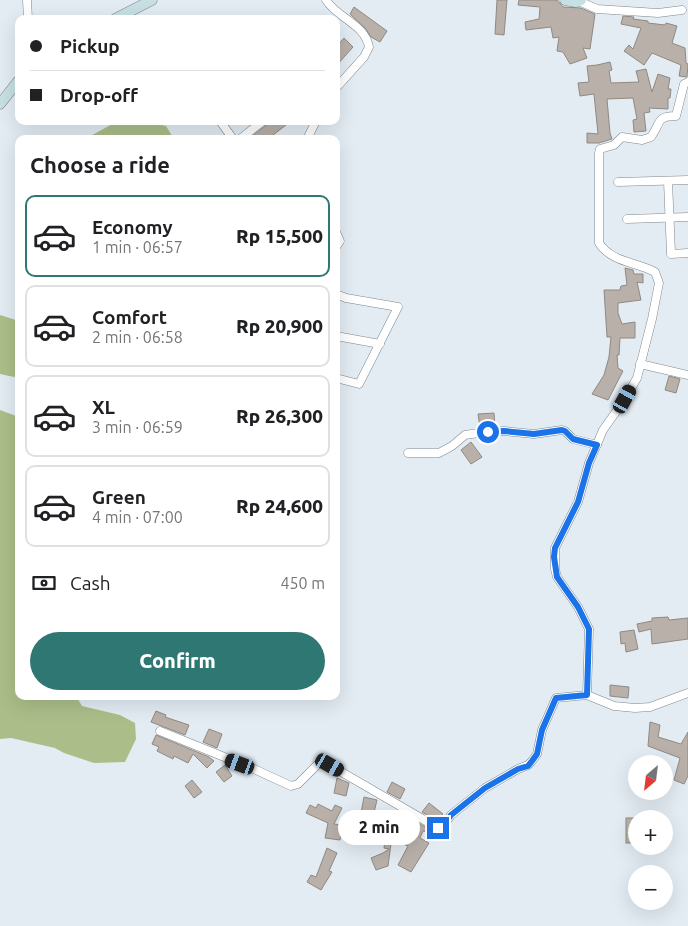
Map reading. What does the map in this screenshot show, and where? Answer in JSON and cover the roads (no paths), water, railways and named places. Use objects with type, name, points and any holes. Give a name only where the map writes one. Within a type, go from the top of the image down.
[{"type":"street","points":[[26,0],[28,15]]},
{"type":"street","points":[[123,15],[152,0]]},
{"type":"street","points":[[326,0],[334,10],[365,35],[369,47],[364,57],[340,84]]},
{"type":"street","points":[[565,0],[572,2],[580,1],[590,8],[597,9],[658,13],[682,10]]},
{"type":"street","points":[[587,695],[589,629],[578,607],[557,577],[554,557],[555,548],[578,502],[589,463],[603,430],[625,399],[636,378],[652,319],[658,283],[655,272],[635,266],[608,253],[599,243],[599,153],[600,149],[614,145],[622,137],[642,140],[650,138],[660,119],[666,116],[676,116],[684,84],[688,82]]},
{"type":"street","points":[[0,104],[15,85]]},
{"type":"street","points":[[245,135],[258,125]]},
{"type":"street","points":[[618,182],[688,180]]},
{"type":"street","points":[[668,181],[671,254],[688,254]]},
{"type":"street","points":[[627,218],[688,217]]},
{"type":"street","points":[[340,296],[398,307],[359,384],[340,379]]},
{"type":"street","points":[[340,337],[380,344]]},
{"type":"street","points":[[640,364],[688,375]]},
{"type":"street","points":[[408,452],[439,453],[452,446],[465,435],[504,431],[534,434],[562,430],[573,439],[597,445]]},
{"type":"street","points":[[160,731],[291,786],[298,784],[318,764],[326,763],[438,828],[443,826],[451,815],[485,788],[518,769],[528,766],[537,754],[542,730],[556,698],[587,695],[614,706],[635,708],[650,707],[688,693]]}]
